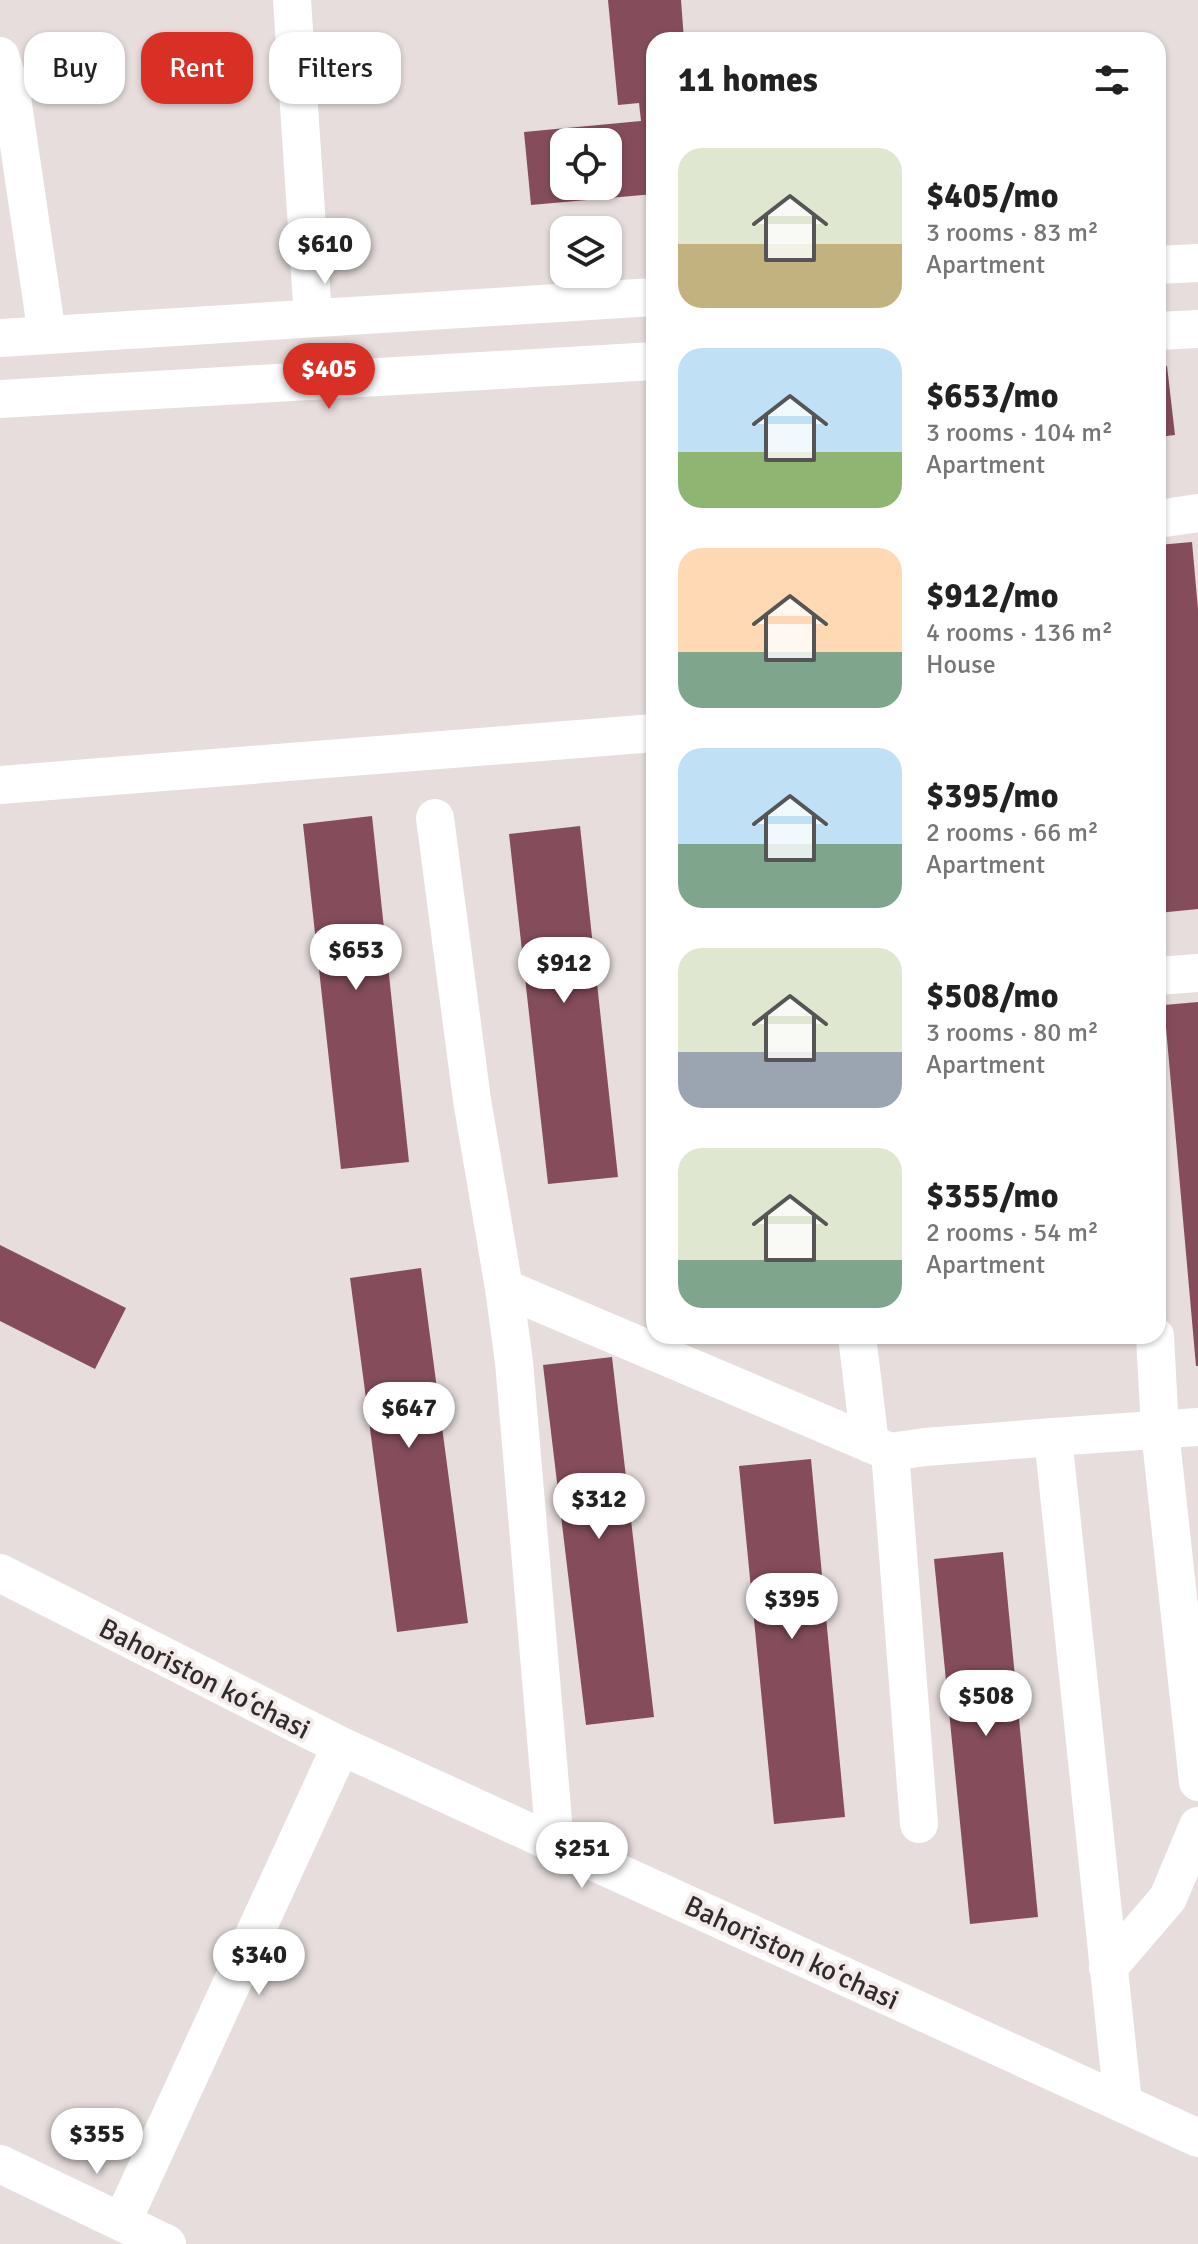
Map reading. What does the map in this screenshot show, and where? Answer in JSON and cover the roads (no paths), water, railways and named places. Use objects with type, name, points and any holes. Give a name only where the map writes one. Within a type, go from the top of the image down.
[{"type":"street","points":[[292,0],[313,318]]},
{"type":"street","points":[[0,56],[11,91],[47,335]]},
{"type":"street","points":[[1166,265],[1198,263]]},
{"type":"street","points":[[0,338],[646,297]]},
{"type":"street","points":[[1166,331],[1198,329]]},
{"type":"street","points":[[0,399],[646,361]]},
{"type":"street","points":[[1166,518],[1198,513]]},
{"type":"street","points":[[0,785],[646,734]]},
{"type":"street","points":[[435,818],[472,1100],[514,1362],[555,1844]]},
{"type":"street","points":[[1166,975],[1198,973]]},
{"type":"street","points":[[504,1288],[880,1448],[1198,1427]]},
{"type":"street","points":[[859,1344],[880,1448],[919,1824]]},
{"type":"street","points":[[1155,1344],[1160,1431],[1198,1782]]},
{"type":"street","points":[[1053,1437],[1123,2103]]},
{"type":"street","name":"Bahoriston ko‘chasi","points":[[0,1573],[341,1746],[1198,2138]]},
{"type":"street","points":[[122,2222],[341,1746]]},
{"type":"street","points":[[1108,1968],[1168,1898],[1198,1826]]},
{"type":"street","points":[[0,2164],[167,2244]]}]
